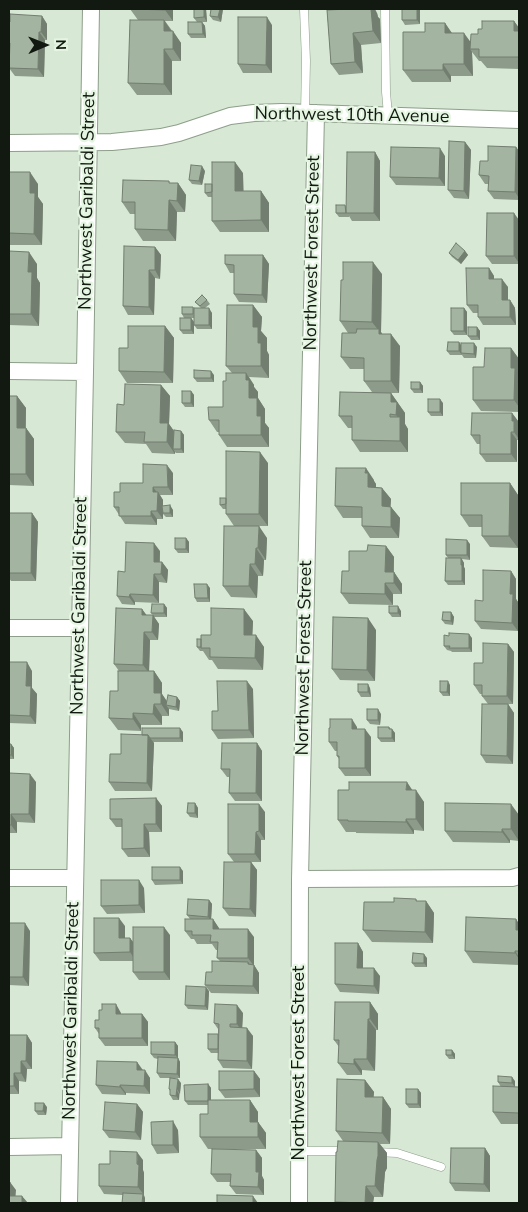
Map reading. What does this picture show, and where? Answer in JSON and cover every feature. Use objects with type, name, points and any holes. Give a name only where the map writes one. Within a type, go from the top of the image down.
[{"type":"street","name":"Northwest Garibaldi Street","points":[[69,1203],[91,9]]},
{"type":"street","name":"Northwest 10th Avenue","points":[[9,143],[112,142],[161,137],[230,116],[254,113],[388,115],[519,120]]},
{"type":"street","name":"Northwest Forest Street","points":[[300,1203],[300,879],[311,113]]},
{"type":"street","points":[[9,372],[85,372]]},
{"type":"street","points":[[9,628],[80,628]]},
{"type":"street","points":[[300,879],[512,878],[519,876]]},
{"type":"street","points":[[9,878],[75,878]]},
{"type":"street","points":[[9,1146],[70,1146]]},
{"type":"lane","points":[[304,9],[311,113]]},
{"type":"lane","points":[[385,9],[388,115]]},
{"type":"lane","points":[[300,1151],[351,1152]]},
{"type":"lane","points":[[369,1152],[397,1152],[441,1167]]},
{"type":"building","points":[[130,9],[165,9],[165,10]]},
{"type":"building","points":[[194,9],[204,9],[204,17],[194,18]]},
{"type":"building","points":[[211,9],[220,9],[218,17],[210,16]]},
{"type":"building","points":[[371,9],[373,31],[353,33],[355,62],[331,64],[327,10]]},
{"type":"building","points":[[402,9],[417,9],[417,20],[402,20]]},
{"type":"building","points":[[10,14],[42,16],[41,32],[39,32],[38,69],[9,68]]},
{"type":"building","points":[[238,17],[267,17],[266,65],[238,64]]},
{"type":"building","points":[[130,20],[164,20],[164,31],[173,31],[173,49],[164,49],[164,84],[128,83]]},
{"type":"building","points":[[482,21],[514,21],[514,31],[519,31],[519,57],[479,57],[479,49],[470,49],[471,34],[478,34],[478,29],[482,29]]},
{"type":"building","points":[[188,22],[202,22],[203,34],[188,34]]},
{"type":"building","points":[[425,23],[445,23],[445,33],[464,33],[464,64],[443,64],[443,70],[403,70],[403,32],[425,32]]},
{"type":"building","points":[[449,141],[465,142],[464,191],[448,190]]},
{"type":"building","points":[[488,146],[516,147],[515,192],[488,191],[489,176],[479,175],[480,161],[488,161]]},
{"type":"building","points":[[391,147],[440,148],[439,178],[390,177]]},
{"type":"building","points":[[347,152],[375,152],[374,213],[346,213]]},
{"type":"building","points":[[212,162],[235,162],[235,191],[261,191],[261,220],[212,221]]},
{"type":"building","points":[[191,165],[202,166],[199,181],[189,180]]},
{"type":"building","points":[[9,172],[30,172],[30,193],[35,193],[34,234],[9,233]]},
{"type":"building","points":[[123,180],[169,181],[169,183],[178,183],[177,201],[169,200],[168,230],[135,229],[135,202],[122,202]]},
{"type":"building","points":[[205,184],[212,184],[212,192],[205,193]]},
{"type":"building","points":[[336,205],[345,205],[346,213],[336,213]]},
{"type":"building","points":[[487,213],[514,213],[514,256],[486,256]]},
{"type":"building","points":[[456,243],[465,251],[458,260],[449,253]]},
{"type":"building","points":[[124,246],[155,247],[155,270],[149,270],[149,307],[123,306]]},
{"type":"building","points":[[9,251],[29,252],[28,272],[32,272],[31,314],[9,314]]},
{"type":"building","points":[[225,255],[263,255],[262,295],[234,294],[234,265],[225,264]]},
{"type":"building","points":[[343,262],[373,262],[372,322],[340,321]]},
{"type":"building","points":[[466,268],[489,268],[489,279],[502,279],[502,300],[510,300],[510,317],[478,317],[478,305],[467,305]]},
{"type":"building","points":[[202,295],[207,300],[200,306],[195,302]]},
{"type":"building","points":[[227,305],[253,305],[253,327],[258,327],[258,343],[261,343],[261,366],[226,366]]},
{"type":"building","points":[[182,307],[193,307],[193,314],[182,314]]},
{"type":"building","points":[[194,308],[209,308],[209,325],[194,325]]},
{"type":"building","points":[[451,308],[464,308],[464,331],[451,331]]},
{"type":"building","points":[[180,318],[191,318],[191,330],[180,330]]},
{"type":"building","points":[[128,326],[165,326],[164,372],[119,371],[119,348],[128,348]]},
{"type":"building","points":[[468,327],[477,327],[477,336],[468,336]]},
{"type":"building","points":[[357,329],[379,329],[379,334],[391,334],[391,381],[364,381],[364,358],[341,357],[342,333],[356,333]]},
{"type":"building","points":[[448,342],[459,342],[459,351],[447,351]]},
{"type":"building","points":[[461,343],[474,343],[474,354],[461,353]]},
{"type":"building","points":[[485,348],[511,348],[511,368],[515,368],[514,400],[473,400],[473,367],[484,367]]},
{"type":"building","points":[[194,370],[211,371],[211,378],[194,378]]},
{"type":"building","points":[[226,373],[246,373],[246,380],[249,380],[249,398],[257,398],[257,416],[261,416],[261,435],[219,435],[219,420],[209,420],[208,407],[223,407],[223,381],[226,381]]},
{"type":"building","points":[[411,382],[420,382],[420,389],[411,389]]},
{"type":"building","points":[[125,384],[161,385],[160,423],[168,423],[167,442],[144,442],[145,432],[116,432],[117,404],[124,405]]},
{"type":"building","points":[[182,391],[191,391],[191,403],[182,403]]},
{"type":"building","points":[[340,392],[391,393],[391,402],[397,402],[396,415],[390,414],[390,417],[400,417],[400,441],[352,440],[352,416],[339,416]]},
{"type":"building","points":[[9,396],[17,396],[17,428],[26,428],[26,474],[9,474]]},
{"type":"building","points":[[428,399],[440,399],[440,412],[428,412]]},
{"type":"building","points":[[472,413],[512,413],[514,432],[511,432],[511,454],[480,454],[480,435],[471,435]]},
{"type":"building","points":[[174,430],[181,431],[181,449],[173,449]]},
{"type":"building","points":[[226,451],[260,452],[259,514],[226,514]]},
{"type":"building","points":[[143,464],[167,465],[168,487],[153,487],[153,492],[158,492],[157,511],[151,511],[151,516],[119,516],[119,507],[114,507],[114,492],[120,492],[120,483],[143,483]]},
{"type":"building","points":[[336,468],[366,468],[365,473],[368,473],[368,487],[382,488],[382,506],[391,507],[391,527],[362,526],[362,507],[335,506]]},
{"type":"building","points":[[461,483],[510,483],[509,536],[482,536],[482,515],[461,515]]},
{"type":"building","points":[[220,498],[226,498],[226,504],[220,505]]},
{"type":"building","points":[[170,505],[170,513],[163,513],[162,506]]},
{"type":"building","points":[[9,513],[32,513],[31,573],[9,573]]},
{"type":"building","points":[[224,526],[259,526],[255,564],[250,564],[249,586],[223,586]]},
{"type":"building","points":[[175,538],[186,538],[186,549],[175,549]]},
{"type":"building","points":[[446,539],[467,540],[467,555],[446,555]]},
{"type":"building","points":[[126,542],[154,543],[154,562],[162,562],[161,574],[154,574],[153,595],[130,594],[129,597],[117,596],[118,571],[125,572]]},
{"type":"building","points":[[368,545],[386,546],[385,572],[394,572],[394,583],[385,583],[385,594],[341,593],[342,571],[349,571],[349,551],[367,551]]},
{"type":"building","points":[[446,558],[461,558],[462,581],[445,581]]},
{"type":"building","points":[[483,570],[511,571],[510,594],[513,594],[512,623],[475,621],[475,600],[483,601]]},
{"type":"building","points":[[194,584],[207,584],[208,598],[195,598]]},
{"type":"building","points":[[152,604],[164,604],[164,613],[151,613]]},
{"type":"building","points":[[389,606],[398,606],[398,613],[389,613]]},
{"type":"building","points":[[116,608],[142,609],[142,615],[153,615],[152,632],[144,632],[143,665],[114,664]]},
{"type":"building","points":[[211,608],[244,609],[244,635],[256,635],[255,658],[210,657],[210,648],[201,648],[201,635],[211,635]]},
{"type":"building","points":[[443,612],[451,612],[451,621],[442,620]]},
{"type":"building","points":[[333,617],[368,618],[367,670],[332,669]]},
{"type":"building","points":[[449,633],[469,634],[469,648],[449,648],[450,646],[444,646],[444,635],[449,636]]},
{"type":"building","points":[[197,639],[201,639],[201,647],[197,647]]},
{"type":"building","points":[[483,643],[508,644],[507,696],[482,696],[482,685],[474,685],[474,663],[483,663]]},
{"type":"building","points":[[9,662],[27,662],[26,686],[31,686],[30,716],[9,715]]},
{"type":"building","points":[[118,671],[154,671],[154,693],[161,693],[161,704],[154,704],[153,714],[133,713],[133,719],[109,718],[110,691],[118,691]]},
{"type":"building","points":[[217,681],[247,681],[249,730],[212,730],[212,711],[218,711]]},
{"type":"building","points":[[440,681],[448,681],[447,692],[440,692]]},
{"type":"building","points":[[358,684],[368,684],[368,692],[358,692]]},
{"type":"building","points":[[168,695],[177,697],[176,707],[166,705]]},
{"type":"building","points":[[482,704],[508,704],[507,756],[481,755]]},
{"type":"building","points":[[367,709],[378,709],[378,720],[367,720]]},
{"type":"building","points":[[330,719],[352,719],[352,729],[365,729],[365,768],[339,768],[337,742],[329,742]]},
{"type":"building","points":[[378,727],[389,727],[389,729],[392,729],[392,738],[378,738]]},
{"type":"building","points":[[142,728],[180,728],[180,738],[150,738],[148,735],[142,735]]},
{"type":"building","points":[[121,734],[148,735],[147,783],[109,782],[110,754],[121,754]]},
{"type":"building","points":[[222,743],[257,743],[256,793],[229,793],[230,769],[221,769]]},
{"type":"building","points":[[9,744],[11,744],[11,755],[9,755]]},
{"type":"building","points":[[9,773],[30,774],[29,814],[11,814],[11,825],[9,825]]},
{"type":"building","points":[[349,782],[407,782],[406,790],[416,790],[416,819],[406,819],[406,822],[338,820],[338,790],[349,790]]},
{"type":"building","points":[[156,798],[156,824],[144,824],[144,848],[122,849],[122,819],[110,819],[110,799]]},
{"type":"building","points":[[188,803],[195,803],[195,813],[187,813]]},
{"type":"building","points":[[445,803],[511,804],[511,829],[502,829],[502,832],[445,831]]},
{"type":"building","points":[[228,804],[259,804],[259,831],[256,832],[255,854],[228,854]]},
{"type":"building","points":[[224,862],[251,862],[250,909],[223,908]]},
{"type":"building","points":[[152,867],[180,867],[180,880],[152,880]]},
{"type":"building","points":[[101,880],[139,880],[139,905],[101,906]]},
{"type":"building","points":[[394,898],[426,901],[425,932],[363,930],[364,902],[394,902]]},
{"type":"building","points":[[188,899],[209,900],[208,917],[187,915]]},
{"type":"building","points":[[466,917],[516,919],[516,930],[519,930],[519,951],[515,951],[515,953],[465,951]]},
{"type":"building","points":[[94,918],[119,918],[119,938],[130,938],[130,952],[94,953]]},
{"type":"building","points":[[185,919],[213,919],[213,929],[248,929],[248,958],[217,958],[218,942],[210,942],[211,935],[192,935],[192,931],[185,931]]},
{"type":"building","points":[[9,923],[25,923],[23,977],[9,977]]},
{"type":"building","points":[[133,927],[164,927],[164,972],[133,972]]},
{"type":"building","points":[[335,943],[358,943],[357,968],[374,968],[374,986],[335,984]]},
{"type":"building","points":[[413,953],[424,954],[424,963],[412,963]]},
{"type":"building","points":[[212,961],[248,962],[248,964],[254,965],[253,986],[205,985],[206,972],[212,972]]},
{"type":"building","points":[[186,986],[206,987],[205,1006],[185,1005]]},
{"type":"building","points":[[335,1002],[370,1002],[367,1059],[354,1059],[354,1064],[338,1063],[339,1040],[334,1040]]},
{"type":"building","points":[[102,1004],[116,1004],[116,1014],[142,1014],[142,1038],[99,1038],[99,1028],[95,1028],[95,1020],[99,1020],[99,1010],[102,1010]]},
{"type":"building","points":[[215,1004],[237,1005],[237,1024],[230,1024],[230,1027],[247,1028],[247,1061],[218,1060],[219,1024],[214,1023]]},
{"type":"building","points":[[208,1034],[218,1034],[218,1049],[208,1049]]},
{"type":"building","points":[[9,1035],[27,1035],[26,1061],[21,1061],[21,1073],[14,1073],[14,1086],[9,1086]]},
{"type":"building","points":[[151,1042],[175,1042],[175,1055],[151,1054]]},
{"type":"building","points":[[446,1050],[452,1050],[452,1055],[446,1055]]},
{"type":"building","points":[[158,1057],[178,1058],[177,1074],[157,1073]]},
{"type":"building","points":[[97,1061],[137,1062],[137,1070],[145,1070],[144,1086],[96,1085]]},
{"type":"building","points":[[219,1071],[254,1071],[254,1089],[219,1090]]},
{"type":"building","points":[[498,1076],[512,1077],[512,1083],[498,1082]]},
{"type":"building","points":[[170,1078],[178,1079],[176,1096],[170,1095]]},
{"type":"building","points":[[337,1079],[365,1080],[365,1097],[383,1097],[382,1133],[336,1131]]},
{"type":"building","points":[[208,1084],[208,1101],[185,1101],[184,1085]]},
{"type":"building","points":[[493,1086],[519,1087],[519,1113],[493,1112]]},
{"type":"building","points":[[406,1089],[418,1089],[418,1104],[406,1104]]},
{"type":"building","points":[[208,1100],[250,1100],[250,1122],[258,1122],[258,1137],[200,1137],[200,1114],[208,1114]]},
{"type":"building","points":[[105,1102],[137,1104],[135,1132],[103,1130]]},
{"type":"building","points":[[35,1103],[44,1103],[43,1111],[35,1111]]},
{"type":"building","points":[[173,1121],[173,1145],[152,1145],[151,1122]]},
{"type":"building","points":[[338,1141],[378,1142],[375,1186],[366,1186],[365,1203],[335,1202]]},
{"type":"building","points":[[451,1148],[485,1148],[484,1184],[450,1183]]},
{"type":"building","points":[[212,1149],[256,1150],[256,1172],[259,1172],[258,1187],[230,1186],[231,1174],[211,1174]]},
{"type":"building","points":[[110,1151],[137,1152],[137,1164],[139,1165],[138,1187],[99,1186],[99,1164],[110,1164]]},
{"type":"building","points":[[9,1182],[10,1196],[22,1196],[22,1203],[9,1203]]},
{"type":"building","points":[[123,1193],[143,1194],[142,1203],[122,1203]]},
{"type":"building","points":[[217,1195],[253,1196],[253,1203],[217,1203]]}]
